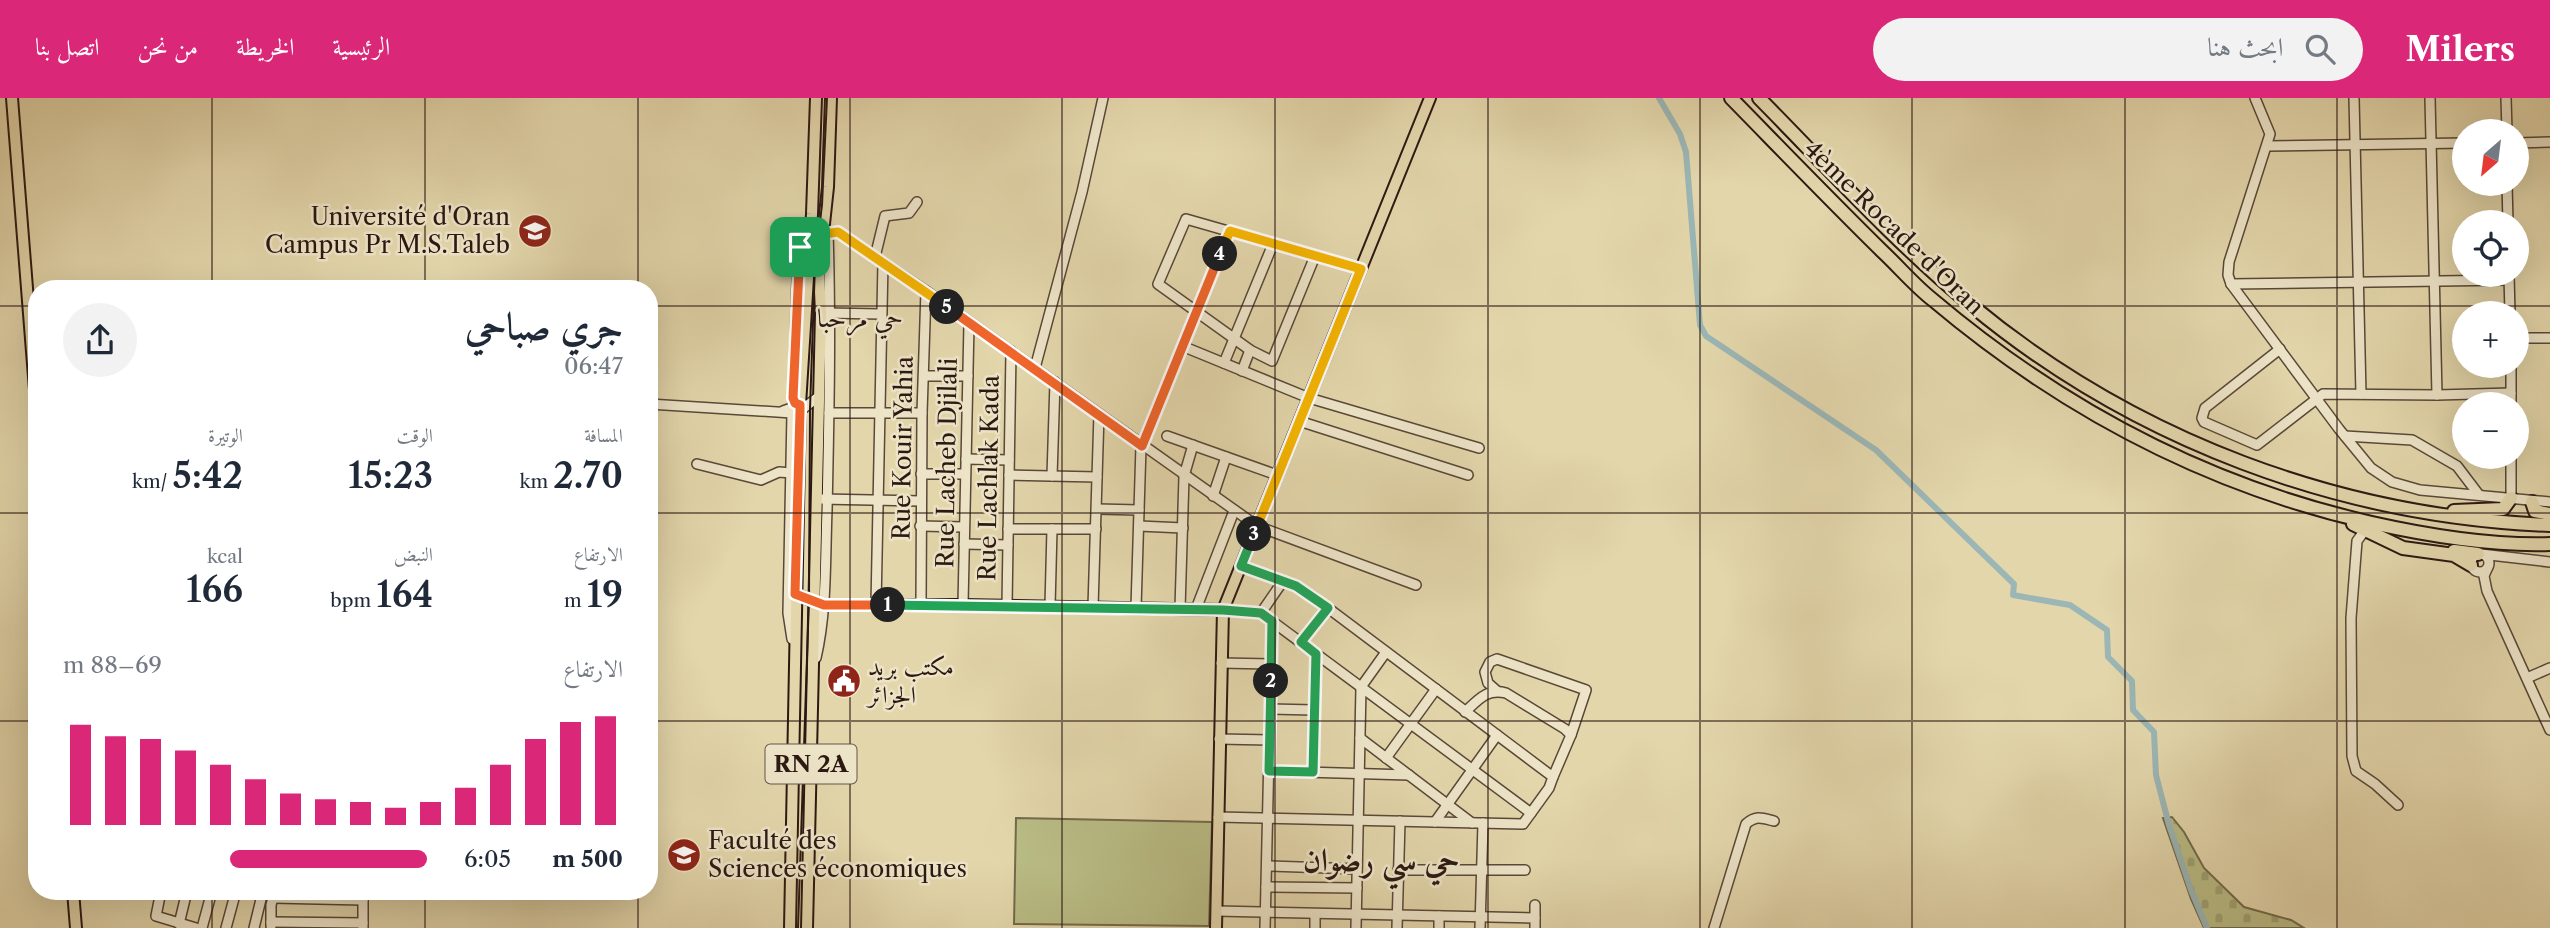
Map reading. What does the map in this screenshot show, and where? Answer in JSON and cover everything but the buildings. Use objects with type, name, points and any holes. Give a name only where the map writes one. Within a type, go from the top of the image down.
[{"type":"highway","name":"4ème Rocade d'Oran","points":[[1731,98],[1930,298],[2030,375],[2099,417],[2175,457],[2237,483],[2324,511],[2393,528],[2455,538],[2510,544],[2550,544]]},
{"type":"highway","name":"4ème Rocade d'Oran","points":[[1759,98],[1894,235],[1947,284],[2021,343],[2081,383],[2156,425],[2226,457],[2336,493],[2419,512],[2484,522],[2550,525]]},
{"type":"highway","points":[[2419,512],[2502,509],[2511,498]]},
{"type":"highway","points":[[2532,502],[2535,511],[2550,514]]},
{"type":"highway","points":[[2324,511],[2403,548],[2476,561]]},
{"type":"highway","points":[[2455,538],[2424,539],[2420,541],[2420,547],[2476,561]]},
{"type":"main road","points":[[12,98],[28,285]]},
{"type":"main road","name":"RN 2A","points":[[790,928],[795,594],[794,410],[810,236],[816,98]]},
{"type":"main road","name":"RN 2A","points":[[807,928],[814,667],[819,602],[821,499],[818,397],[826,313],[820,270],[829,233],[824,220],[828,187],[831,98]]},
{"type":"main road","points":[[1216,928],[1223,610],[1430,98]]},
{"type":"main road","points":[[795,594],[819,602],[876,606],[1223,610]]},
{"type":"main road","points":[[74,900],[76,928]]},
{"type":"street","points":[[1035,368],[1082,192],[1102,98]]},
{"type":"street","points":[[2255,98],[2270,130],[2229,261],[2228,275],[2231,285],[2371,468],[2392,482],[2420,490],[2550,502]]},
{"type":"street","points":[[2354,98],[2361,394]]},
{"type":"street","points":[[2430,98],[2437,395]]},
{"type":"street","points":[[2506,98],[2507,119]]},
{"type":"street","points":[[2529,143],[2550,142]]},
{"type":"street","points":[[2267,146],[2452,143]]},
{"type":"street","points":[[876,606],[881,314],[879,259],[885,216],[909,214],[917,202]]},
{"type":"street","points":[[1315,256],[1272,360],[1250,349],[1158,284],[1186,219],[1361,269]]},
{"type":"street","points":[[1136,608],[1142,446],[1230,231]]},
{"type":"street","points":[[810,236],[829,233],[879,259],[1257,527],[1416,585]]},
{"type":"street","points":[[1224,363],[1273,244]]},
{"type":"street","points":[[2231,285],[2452,281]]},
{"type":"street","name":"Rue Kouir Yahia","points":[[921,605],[920,501],[926,292]]},
{"type":"street","points":[[881,314],[826,313],[829,413],[821,499],[920,501]]},
{"type":"street","name":"Rue Lacheb Djilali","points":[[963,605],[969,323]]},
{"type":"street","points":[[2529,338],[2550,338]]},
{"type":"street","points":[[1182,346],[1309,398],[1479,448]]},
{"type":"street","points":[[1242,370],[1250,349]]},
{"type":"street","points":[[2280,349],[2205,408],[2202,418],[2204,422],[2257,445],[2323,394],[2452,395]]},
{"type":"street","name":"Rue Lachlak Kada","points":[[1007,606],[1010,351]]},
{"type":"street","points":[[924,376],[968,376]]},
{"type":"street","points":[[1052,476],[1055,382]]},
{"type":"street","points":[[658,404],[794,410],[818,397]]},
{"type":"street","points":[[794,410],[788,613],[794,649]]},
{"type":"street","points":[[829,413],[922,413]]},
{"type":"street","points":[[1093,607],[1099,414]]},
{"type":"street","points":[[1299,421],[1468,475]]},
{"type":"street","points":[[1167,436],[1277,475]]},
{"type":"street","points":[[2345,436],[2412,440],[2457,466],[2479,495]]},
{"type":"street","points":[[1180,609],[1185,476],[1193,445]]},
{"type":"street","points":[[1213,496],[1226,457]]},
{"type":"street","points":[[966,459],[1009,460]]},
{"type":"street","points":[[697,464],[761,480],[779,472],[792,473]]},
{"type":"street","points":[[2511,469],[2511,498]]},
{"type":"street","points":[[921,474],[965,474]]},
{"type":"street","points":[[1009,475],[1097,477]]},
{"type":"street","points":[[1097,509],[1139,510]]},
{"type":"street","points":[[1195,609],[1234,511]]},
{"type":"street","points":[[920,526],[964,527]]},
{"type":"street","points":[[1139,526],[1183,528]]},
{"type":"street","points":[[1008,529],[1096,529]]},
{"type":"street","points":[[1050,607],[1052,529]]},
{"type":"street","points":[[2365,530],[2357,541],[2351,618],[2352,756],[2356,771],[2398,805]]},
{"type":"street","points":[[964,544],[1008,545]]},
{"type":"street","points":[[2476,561],[2488,558],[2484,576],[2487,591]]},
{"type":"street","points":[[2476,561],[2482,572],[2488,566],[2510,558]]},
{"type":"street","points":[[2476,561],[2510,558],[2550,562]]},
{"type":"street","points":[[2476,561],[2550,730]]},
{"type":"street","points":[[1241,566],[1296,586],[1553,777]]},
{"type":"street","points":[[1261,613],[1283,581]]},
{"type":"street","points":[[1301,642],[1328,608]]},
{"type":"street","points":[[1223,610],[1261,613],[1531,813]]},
{"type":"street","points":[[1265,928],[1272,621]]},
{"type":"street","points":[[1356,928],[1361,687],[1386,652]]},
{"type":"street","points":[[1313,772],[1316,654]]},
{"type":"street","points":[[1218,817],[1523,824],[1549,788],[1586,690],[1497,659],[1490,662],[1485,673],[1488,683],[1497,691]]},
{"type":"street","points":[[1221,663],[1271,664]]},
{"type":"street","points":[[2527,678],[2550,668]]},
{"type":"street","points":[[1387,758],[1436,689]]},
{"type":"street","points":[[1465,712],[1484,694],[1497,691],[1506,693],[1571,735]]},
{"type":"street","points":[[1270,709],[1314,710]]},
{"type":"street","points":[[1435,822],[1497,735]]},
{"type":"street","points":[[1360,738],[1472,823]]},
{"type":"street","points":[[1219,739],[1270,740]]},
{"type":"street","points":[[1269,771],[1409,775]]},
{"type":"street","points":[[1714,928],[1746,824],[1753,818],[1761,817],[1774,821]]},
{"type":"street","points":[[1397,928],[1400,821]]},
{"type":"street","points":[[1480,928],[1483,823]]},
{"type":"street","points":[[1267,866],[1357,869]]},
{"type":"street","points":[[1398,870],[1525,870]]},
{"type":"street","points":[[1266,887],[1357,888]]},
{"type":"street","points":[[159,900],[156,916],[196,928]]},
{"type":"street","points":[[179,923],[185,900]]},
{"type":"street","points":[[202,928],[210,900]]},
{"type":"street","points":[[226,928],[234,900]]},
{"type":"street","points":[[254,928],[261,900]]},
{"type":"street","points":[[273,900],[271,925],[363,926],[363,900]]},
{"type":"street","points":[[1217,911],[1315,915],[1481,916],[1535,923],[1535,905]]},
{"type":"street","points":[[1315,915],[1315,928]]},
{"type":"street","points":[[1439,916],[1439,928]]},
{"type":"green space","points":[[2172,817],[2184,832],[2204,868],[2244,907],[2291,920],[2304,928],[2204,928],[2163,818]]},
{"type":"green space","points":[[1016,818],[1212,822],[1209,926],[1014,924]]},
{"type":"waterway","points":[[1659,98],[1680,134],[1686,152],[1700,325],[1706,336],[1876,450],[2014,584],[2013,595],[2070,605],[2107,630],[2108,657],[2132,681],[2133,710],[2154,732],[2156,775],[2169,825],[2207,928]]},
{"type":"tram line","points":[[798,928],[809,598],[810,409],[815,264],[822,205],[827,98]]},
{"type":"place","name":"Université d'Oran Campus Pr M.S.Taleb","points":[[535,231]]},
{"type":"place","name":"مكتب بريد الجزائر","points":[[844,681]]},
{"type":"place","name":"Faculté des Sciences économiques","points":[[684,855]]},
{"type":"district","name":"حي مرحبا","points":[[860,318]]},
{"type":"district","name":"حي سي رضوان","points":[[1381,860]]},
{"type":"route","points":[[1230,231],[1361,269],[1241,566],[1296,586],[1328,608],[1301,642],[1316,654],[1313,772],[1269,771],[1272,621],[1261,613],[963,605],[824,605],[795,594],[800,405],[795,403],[793,398],[800,247],[810,236],[838,232],[1055,382],[1142,446],[1230,231]]}]
